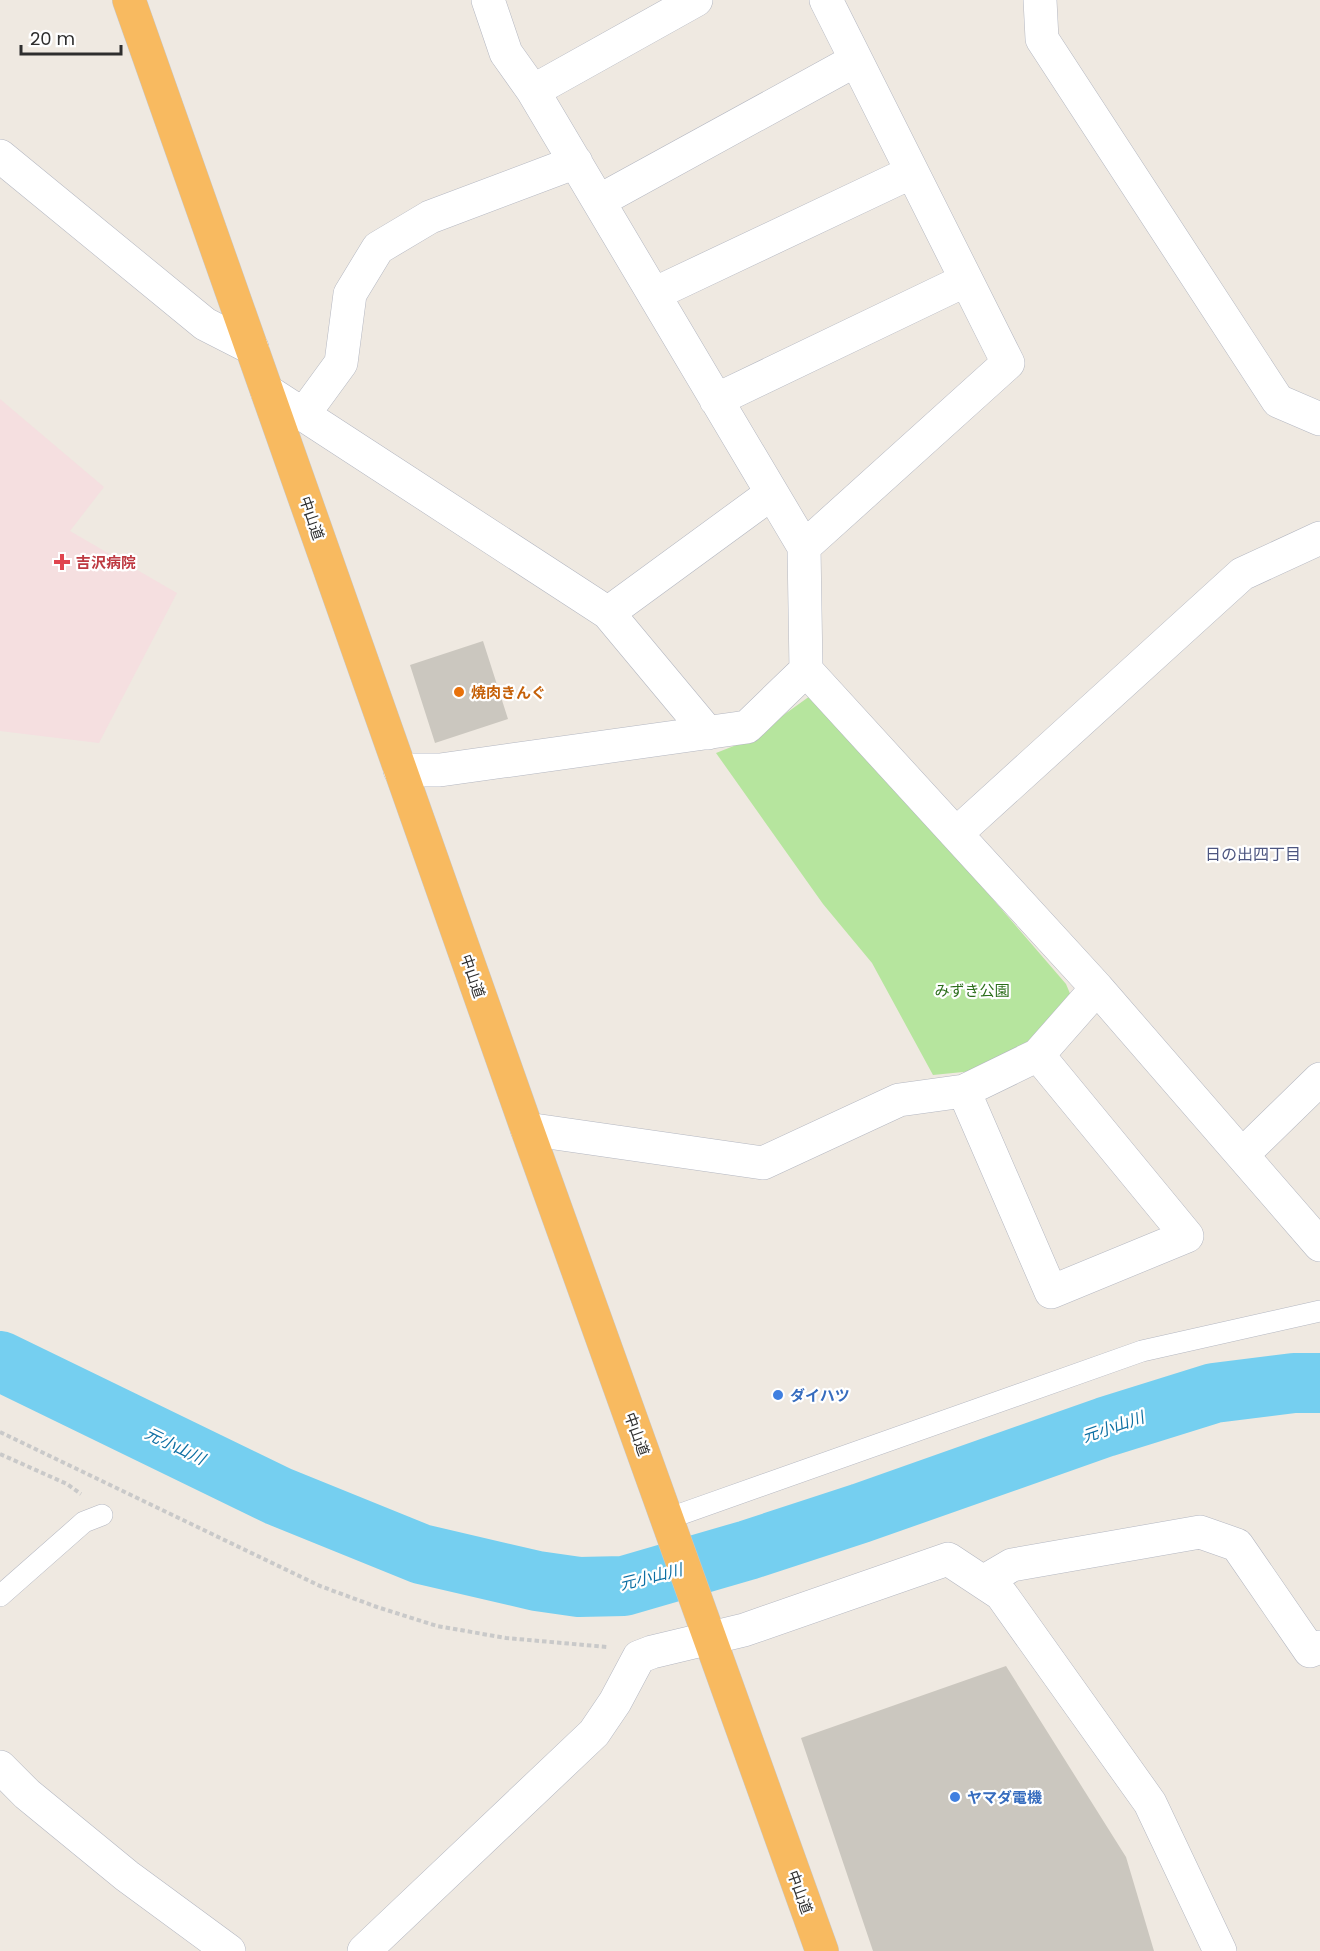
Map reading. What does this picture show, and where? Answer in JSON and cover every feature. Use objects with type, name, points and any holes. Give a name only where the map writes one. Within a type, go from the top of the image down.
[{"type":"highway","name":"中山道","points":[[129,0],[527,1129],[822,1951]]},
{"type":"street","points":[[488,0],[506,53],[533,91],[576,162],[804,547],[806,670],[1097,988],[1320,1245]]},
{"type":"street","points":[[804,547],[1008,363],[826,0]]},
{"type":"street","points":[[1040,0],[1041,39],[1278,401],[1320,419]]},
{"type":"street","points":[[533,91],[680,4]]},
{"type":"street","points":[[599,201],[856,60]]},
{"type":"street","points":[[0,156],[205,324],[252,348]]},
{"type":"street","points":[[303,415],[341,363],[350,294],[378,248],[430,217],[576,162]]},
{"type":"street","points":[[654,294],[912,172]]},
{"type":"street","points":[[717,399],[966,280]]},
{"type":"street","points":[[267,391],[608,613],[708,733]]},
{"type":"street","points":[[608,613],[772,493]]},
{"type":"street","points":[[957,833],[1242,574],[1320,538]]},
{"type":"street","points":[[400,770],[440,770],[747,727],[806,670]]},
{"type":"street","points":[[527,1129],[763,1163],[899,1100],[964,1091],[1038,1055],[1097,988]]},
{"type":"street","points":[[964,1091],[1051,1292],[1187,1236],[1038,1055]]},
{"type":"street","points":[[1242,1155],[1320,1079]]},
{"type":"street","points":[[983,1582],[1012,1565],[1200,1532],[1237,1545],[1310,1651],[1320,1647]]},
{"type":"street","points":[[364,1951],[594,1733],[615,1702],[639,1658],[708,1634],[744,1630],[948,1560],[1001,1593],[1150,1803],[1220,1951]]},
{"type":"street","points":[[0,1767],[27,1794],[127,1876],[229,1951]]},
{"type":"lane","points":[[669,1523],[1142,1351],[1320,1311]]},
{"type":"lane","points":[[0,1596],[84,1522],[102,1515]]},
{"type":"path","points":[[0,1432],[320,1586],[377,1607],[437,1626],[506,1638],[615,1648],[639,1658]]},
{"type":"path","points":[[0,1454],[67,1484],[91,1501],[102,1515]]},
{"type":"shaded area","name":"吉沢病院","points":[[0,399],[104,487],[70,531],[177,593],[99,743],[0,731]]},
{"type":"green space","name":"みずき公園","points":[[810,696],[822,701],[1066,984],[1071,996],[1053,1021],[1013,1053],[983,1070],[933,1075],[872,963],[823,904],[716,753],[749,740]]},
{"type":"building","name":"焼肉きんぐ","points":[[483,641],[508,719],[435,743],[410,665]]},
{"type":"building","name":"ヤマダ電機","points":[[1006,1666],[1126,1857],[1154,1951],[873,1951],[801,1738]]},
{"type":"waterway","name":"元小山川","points":[[0,1361],[278,1496],[421,1554],[537,1581],[579,1587],[624,1586],[748,1550],[861,1513],[1105,1427],[1214,1393],[1294,1383],[1320,1383]]},
{"type":"place","name":"吉沢病院","points":[[62,562]]},
{"type":"place","name":"焼肉きんぐ","points":[[459,692]]},
{"type":"place","name":"ダイハツ","points":[[778,1395]]},
{"type":"place","name":"ヤマダ電機","points":[[955,1797]]},
{"type":"district","name":"日の出四丁目","points":[[1253,854]]}]
